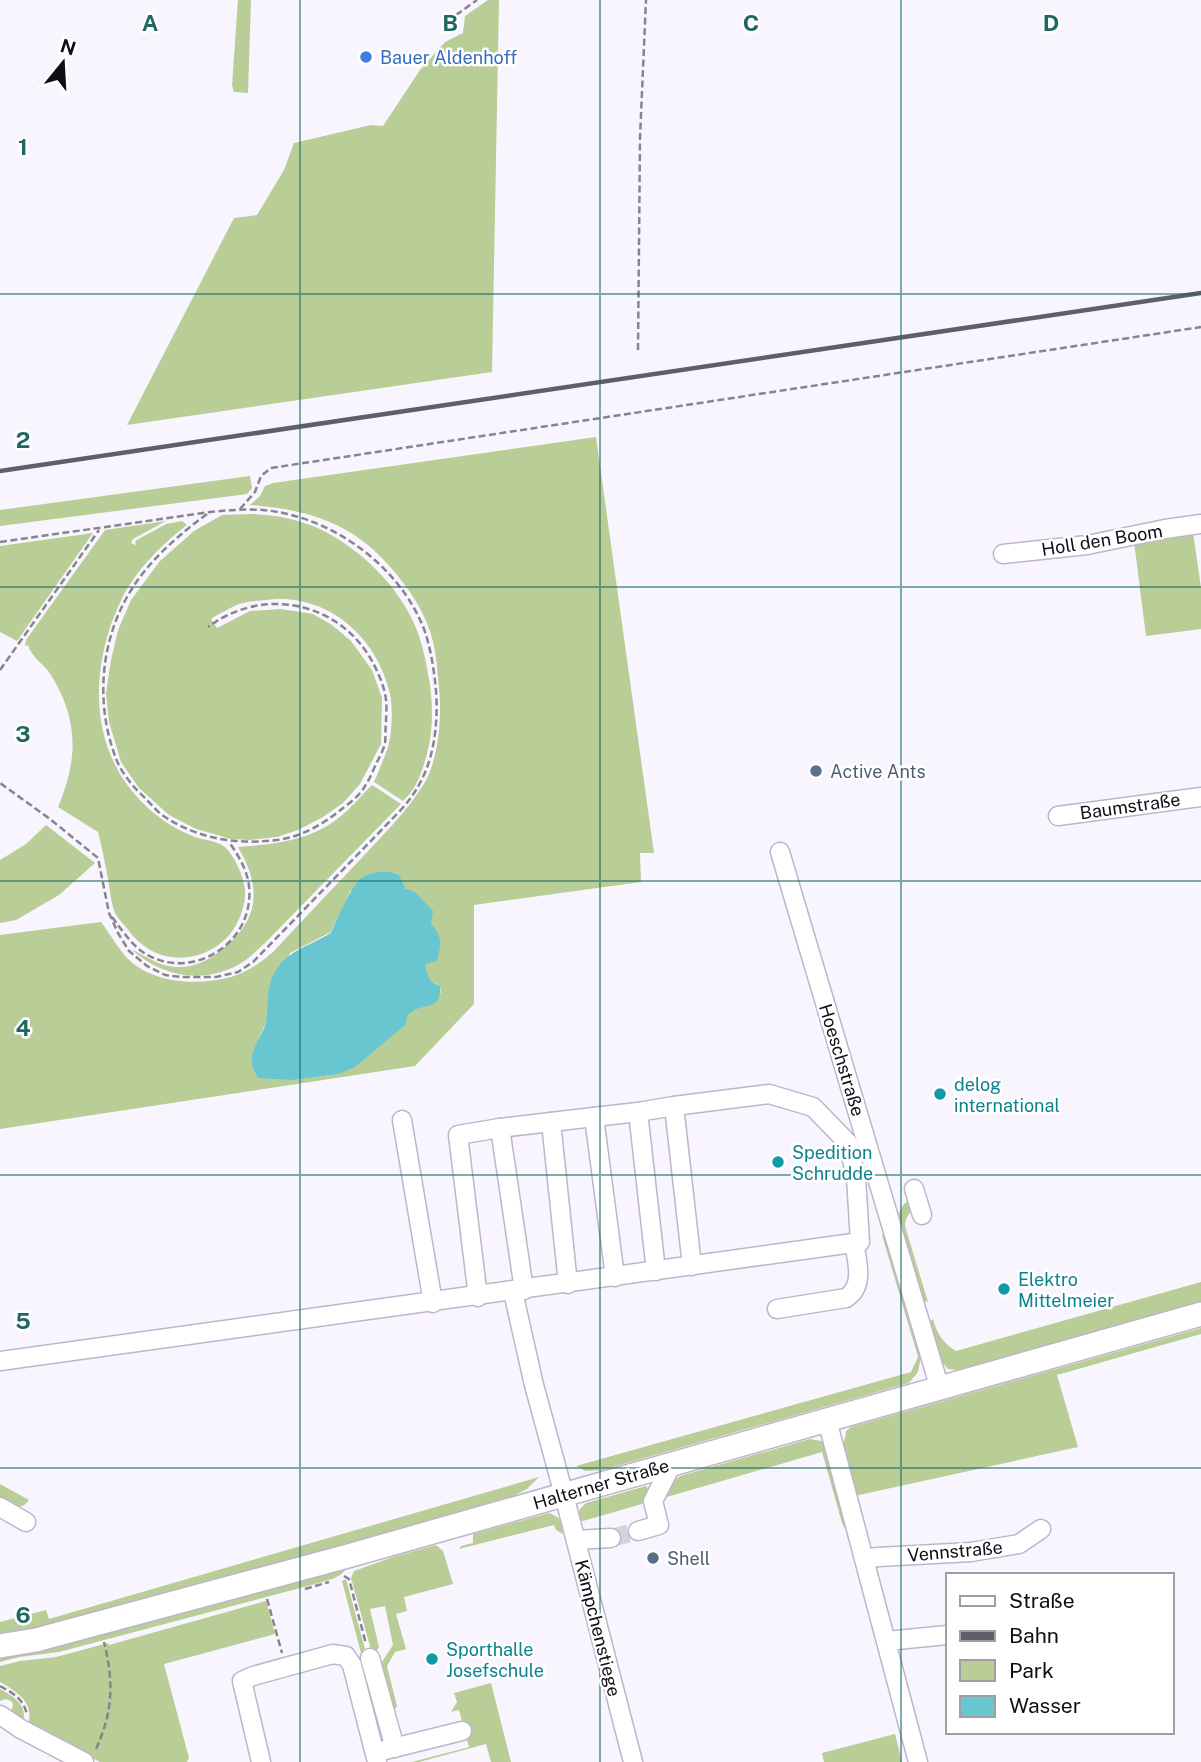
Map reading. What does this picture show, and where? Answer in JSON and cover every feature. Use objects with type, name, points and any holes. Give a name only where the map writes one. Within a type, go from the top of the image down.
[{"type":"main road","name":"Halterner Straße","points":[[0,1646],[84,1628],[1201,1314]]},
{"type":"street","name":"Holl den Boom","points":[[1003,554],[1087,545],[1201,524]]},
{"type":"street","name":"Baumstraße","points":[[1058,816],[1201,797]]},
{"type":"street","name":"Hoeschstraße","points":[[780,852],[940,1388]]},
{"type":"street","points":[[0,1361],[478,1297],[860,1242],[856,1177],[848,1143],[813,1107],[769,1094],[458,1135],[478,1297]]},
{"type":"street","points":[[674,1106],[692,1266]]},
{"type":"street","points":[[638,1112],[656,1271]]},
{"type":"street","points":[[594,1117],[615,1277]]},
{"type":"street","points":[[402,1120],[433,1303]]},
{"type":"street","points":[[551,1122],[568,1284]]},
{"type":"street","name":"Kämpchenstiege","points":[[500,1128],[518,1291],[534,1385],[633,1762]]},
{"type":"street","points":[[914,1189],[922,1215]]},
{"type":"street","points":[[777,1309],[846,1298],[853,1294],[858,1282],[854,1243]]},
{"type":"street","points":[[827,1420],[918,1762]]},
{"type":"street","points":[[638,1531],[659,1525],[653,1501],[672,1464]]},
{"type":"street","points":[[0,1507],[26,1522]]},
{"type":"street","name":"Vennstraße","points":[[865,1559],[971,1552],[1019,1544],[1041,1529]]},
{"type":"street","points":[[576,1540],[611,1538]]},
{"type":"street","points":[[887,1641],[946,1635]]},
{"type":"street","points":[[261,1762],[242,1681],[253,1675],[333,1654],[346,1656],[352,1665],[376,1758],[395,1748],[462,1731]]},
{"type":"street","points":[[370,1658],[395,1748]]},
{"type":"street","points":[[0,1715],[21,1729],[89,1757]]},
{"type":"path","points":[[456,15],[477,0]]},
{"type":"path","points":[[638,350],[640,138],[646,0]]},
{"type":"path","points":[[240,509],[255,492],[261,476],[271,468],[1201,327]]},
{"type":"path","points":[[0,542],[240,509],[266,510],[326,527],[354,543],[383,568],[408,597],[424,629],[433,664],[436,723],[423,779],[400,812],[253,962],[238,972],[207,977],[165,975],[147,966],[129,951],[109,913],[98,858],[0,783]]},
{"type":"path","points":[[208,627],[225,616],[257,605],[286,604],[314,610],[349,630],[376,668],[386,698],[385,745],[365,788],[345,807],[301,834],[279,840],[229,842],[194,832],[163,817],[136,790],[118,763],[105,722],[105,660],[108,643],[126,598],[156,557],[210,512]]},
{"type":"path","points":[[0,670],[100,528]]},
{"type":"path","points":[[109,913],[130,941],[155,958],[176,963],[195,962],[214,954],[239,932],[246,919],[250,899],[249,882],[242,861],[229,842]]},
{"type":"path","points":[[344,1576],[349,1578],[370,1658]]},
{"type":"path","points":[[268,1599],[286,1666]]},
{"type":"path","points":[[89,1757],[106,1721],[111,1697],[111,1675],[104,1642]]},
{"type":"path","points":[[0,1686],[14,1693],[24,1705],[27,1716],[21,1729]]},
{"type":"green space","points":[[238,0],[251,0],[248,93],[234,92],[232,85]]},
{"type":"green space","points":[[488,0],[499,0],[492,372],[127,425],[234,218],[257,215],[284,170],[294,143],[371,125],[383,126],[420,70],[445,42],[463,33],[465,16]]},
{"type":"green space","points":[[596,437],[654,853],[640,853],[641,882],[474,905],[474,1004],[415,1066],[0,1129],[0,935],[101,922],[127,958],[149,973],[190,982],[218,980],[237,975],[254,967],[273,952],[393,824],[418,793],[430,772],[440,723],[440,699],[433,641],[420,608],[386,562],[353,534],[335,524],[296,511],[250,505],[260,496],[265,486]],"holes":[[[405,888],[415,892],[430,924],[425,966],[431,981],[440,986],[441,992],[435,1002],[411,1011],[339,1074],[294,1080],[253,1052],[290,953],[331,932],[350,891]]]},
{"type":"green space","points":[[250,476],[252,488],[247,494],[0,526],[0,510]]},
{"type":"green space","points":[[222,515],[272,516],[296,520],[320,529],[368,562],[403,602],[422,646],[432,711],[430,737],[423,767],[415,785],[403,801],[374,782],[388,747],[392,713],[390,694],[374,654],[346,622],[309,603],[288,599],[242,603],[211,619],[217,628],[250,611],[281,609],[313,614],[351,641],[372,670],[382,698],[381,744],[360,784],[343,803],[298,830],[277,837],[231,839],[196,829],[169,815],[139,788],[121,762],[109,722],[106,693],[118,630],[131,600],[160,561],[194,531]]},
{"type":"green space","points":[[166,521],[133,539],[131,543],[136,545],[135,541],[166,524],[182,521],[187,525],[148,561],[124,594],[105,644],[99,694],[106,742],[115,765],[128,786],[156,815],[178,829],[225,847],[242,878],[245,889],[242,912],[229,935],[211,950],[177,958],[165,956],[146,947],[118,918],[114,911],[98,832],[58,807],[65,790],[72,756],[71,724],[67,708],[51,675],[28,645],[25,646],[26,640],[105,530]]},
{"type":"green space","points":[[1193,532],[1201,588],[1201,629],[1146,636],[1134,542]]},
{"type":"green space","points":[[93,533],[17,641],[0,632],[0,546]]},
{"type":"green space","points":[[372,785],[401,804],[265,943],[243,962],[221,972],[193,976],[167,971],[131,949],[158,963],[176,967],[194,965],[215,955],[243,928],[253,903],[251,876],[238,847],[292,840],[317,831],[341,816]]},
{"type":"green space","points":[[46,825],[95,863],[59,895],[16,920],[0,923],[0,860],[26,844]]},
{"type":"green space","points":[[912,1198],[916,1208],[908,1216],[905,1226],[928,1302],[920,1300],[897,1216],[904,1204]]},
{"type":"green space","points":[[882,1235],[885,1236],[921,1357],[918,1372],[909,1383],[602,1470],[585,1471],[576,1466],[911,1372],[918,1357]]},
{"type":"green space","points":[[1201,1282],[1201,1302],[958,1370],[948,1369],[937,1356],[927,1324],[933,1319],[941,1338],[956,1351]]},
{"type":"green space","points":[[1201,1328],[1201,1334],[1057,1375],[1078,1447],[856,1494],[843,1446],[845,1432],[851,1427]]},
{"type":"green space","points":[[810,1439],[826,1445],[850,1529],[846,1530],[842,1523],[822,1452],[666,1496],[669,1487],[680,1476]]},
{"type":"green space","points":[[539,1477],[527,1489],[513,1496],[161,1597],[0,1637],[0,1622],[46,1610],[49,1619]]},
{"type":"green space","points":[[0,1484],[29,1500],[19,1507],[0,1500]]},
{"type":"green space","points":[[646,1486],[650,1491],[642,1504],[583,1521],[577,1519],[580,1509],[586,1503]]},
{"type":"green space","points":[[549,1513],[559,1519],[566,1528],[562,1529],[563,1534],[556,1530],[554,1525],[459,1549],[473,1543],[473,1534]]},
{"type":"green space","points":[[436,1545],[443,1551],[453,1584],[404,1597],[407,1611],[396,1614],[406,1649],[395,1652],[387,1666],[397,1706],[392,1712],[380,1665],[393,1645],[385,1606],[370,1609],[379,1647],[373,1657],[351,1578],[354,1571]]},
{"type":"green space","points":[[345,1570],[337,1577],[319,1583],[59,1652],[0,1662],[0,1658],[326,1572]]},
{"type":"green space","points":[[346,1579],[388,1734],[377,1712],[371,1714],[369,1706],[375,1705],[364,1665],[358,1666],[356,1659],[362,1657],[342,1581]]},
{"type":"green space","points":[[266,1601],[275,1634],[164,1664],[189,1758],[187,1762],[100,1762],[28,1724],[29,1710],[23,1698],[0,1682],[0,1666],[56,1657],[108,1643],[109,1645]]},
{"type":"green space","points":[[491,1683],[511,1762],[491,1762],[486,1744],[412,1762],[469,1747],[459,1710],[451,1712],[457,1702],[454,1693]]},
{"type":"green space","points":[[0,1689],[21,1706],[23,1721],[11,1713],[11,1701],[0,1701]]},
{"type":"green space","points":[[895,1734],[902,1762],[824,1762],[822,1753]]},
{"type":"water","points":[[380,872],[399,875],[405,888],[415,892],[433,911],[431,924],[439,937],[439,950],[437,961],[425,964],[431,980],[440,986],[440,995],[431,1005],[412,1011],[406,1024],[355,1067],[339,1074],[294,1080],[258,1078],[252,1058],[266,1022],[269,989],[278,967],[292,954],[331,933],[354,886],[363,877]]},
{"type":"tunnel","points":[[611,1538],[638,1531]]},
{"type":"railway","points":[[0,471],[1201,293]]},
{"type":"place","name":"Bauer Aldenhoff","points":[[366,57]]},
{"type":"place","name":"Active Ants","points":[[816,771]]},
{"type":"place","name":"delog international","points":[[940,1094]]},
{"type":"place","name":"Spedition Schrudde","points":[[778,1162]]},
{"type":"place","name":"Elektro Mittelmeier","points":[[1004,1289]]},
{"type":"place","name":"Shell","points":[[653,1558]]},
{"type":"place","name":"Sporthalle Josefschule","points":[[432,1659]]}]
